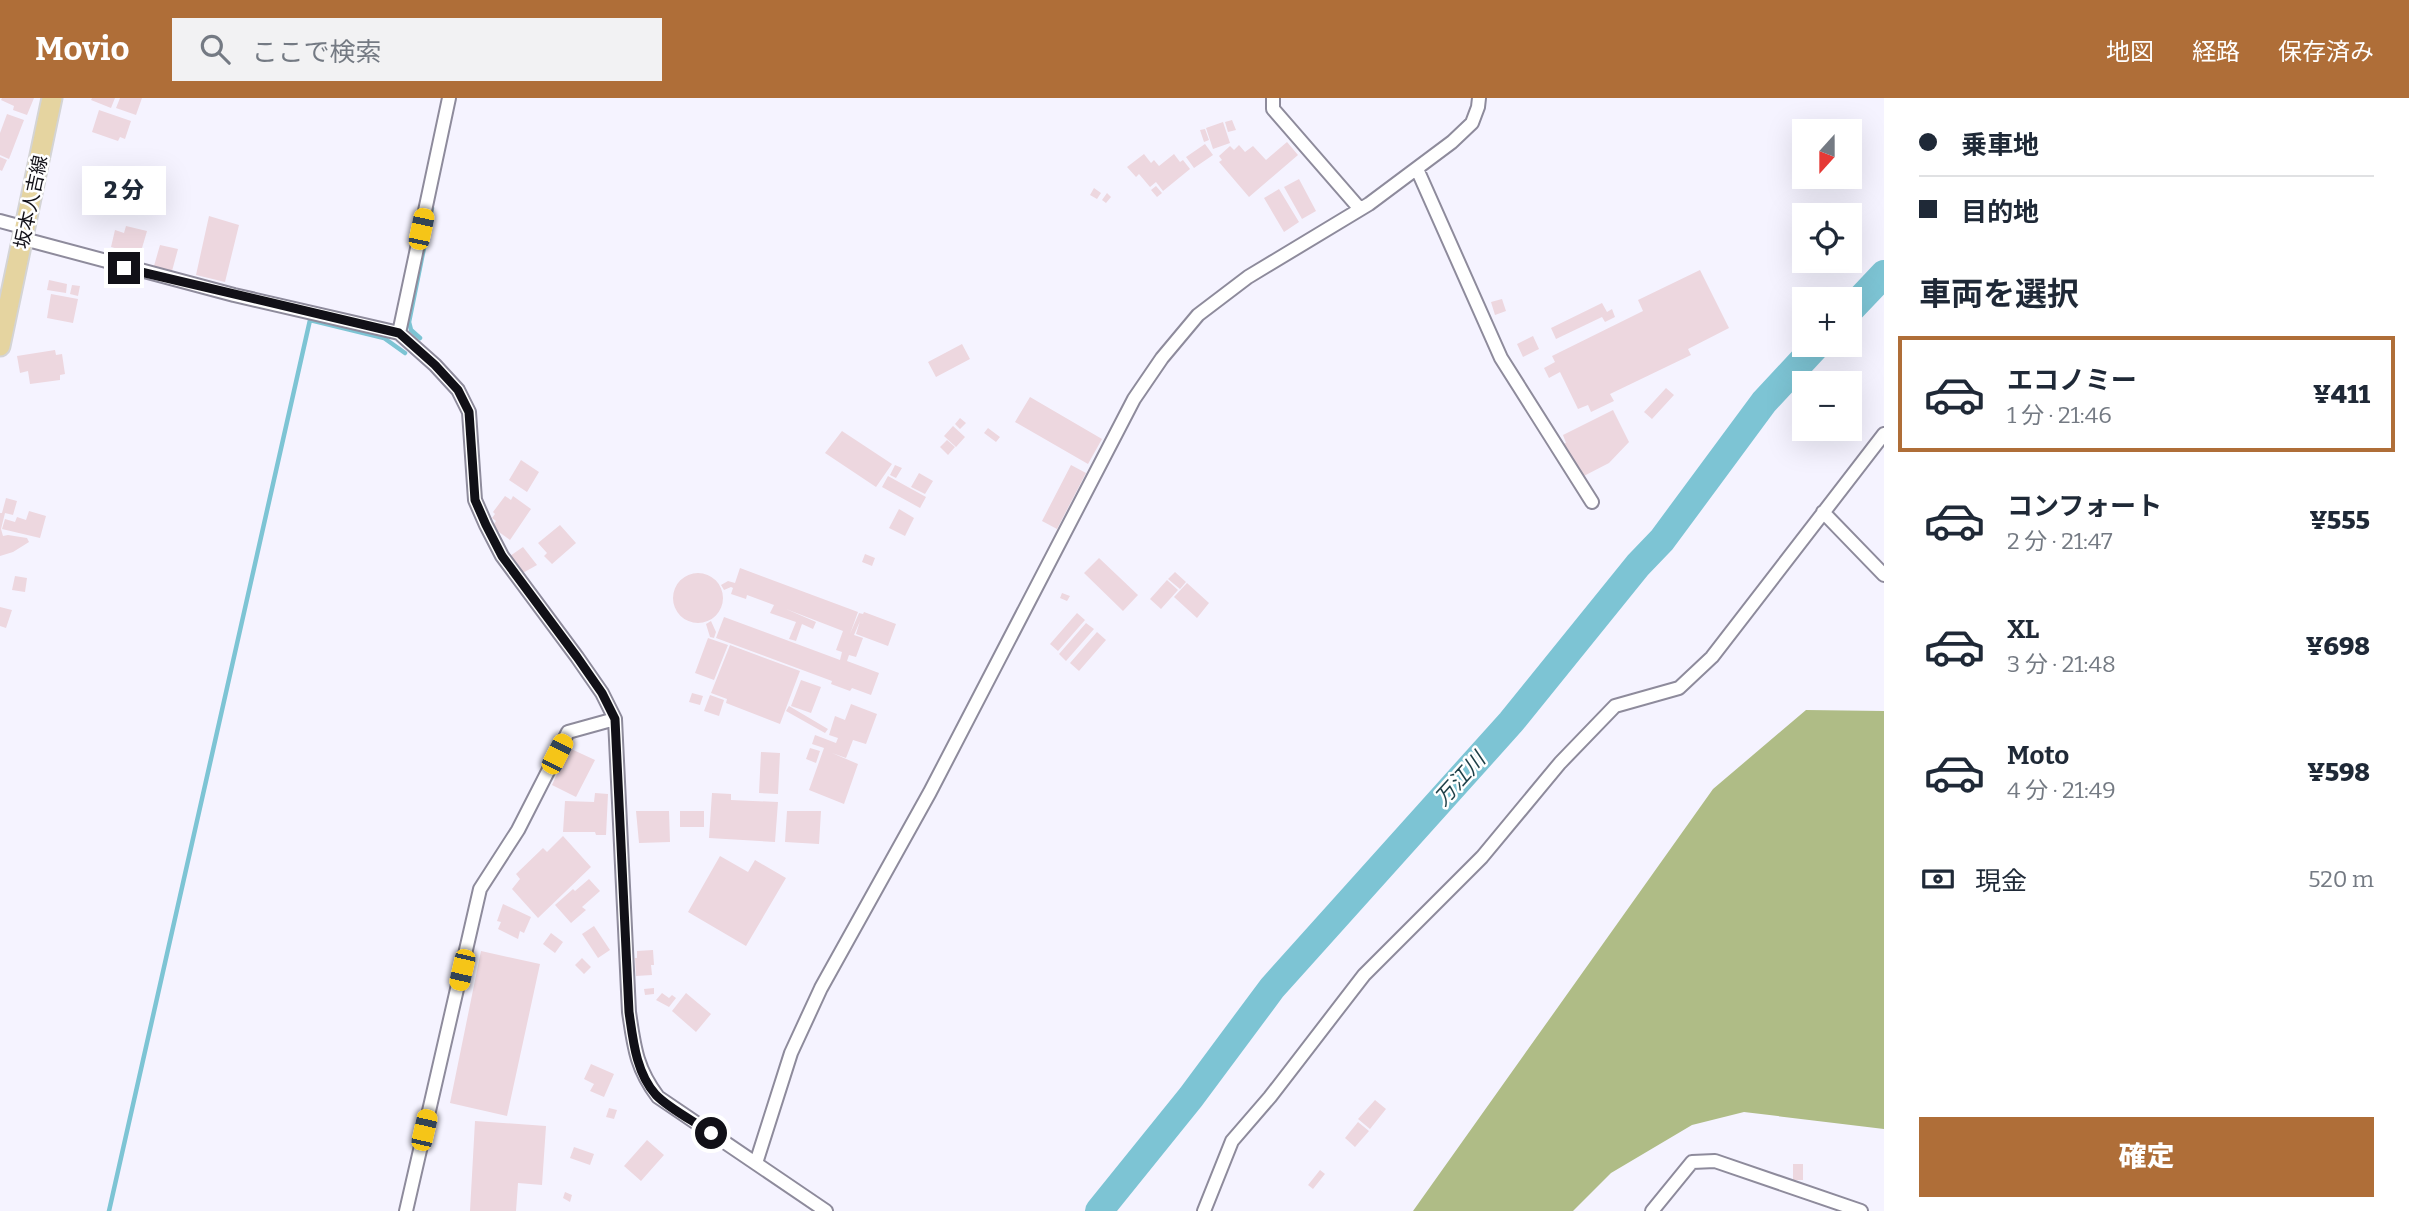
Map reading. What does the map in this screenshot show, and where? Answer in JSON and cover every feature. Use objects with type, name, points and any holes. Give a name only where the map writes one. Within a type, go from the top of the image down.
[{"type":"main road","name":"坂本人吉線","points":[[0,346],[52,98]]},
{"type":"street","points":[[399,333],[449,98]]},
{"type":"street","points":[[1273,98],[1273,109],[1360,209]]},
{"type":"street","points":[[756,1163],[790,1053],[821,988],[930,792],[1134,399],[1198,314],[1248,277],[1360,209],[1417,169],[1472,123],[1479,98]]},
{"type":"street","points":[[1417,169],[1501,358],[1592,502]]},
{"type":"street","points":[[0,221],[25,234],[234,295],[399,333],[458,390],[469,412],[475,500],[486,525],[502,556],[602,693],[615,719],[629,1012],[644,1079],[658,1097],[826,1211]]},
{"type":"street","points":[[1204,1211],[1232,1141],[1270,1097],[1364,975],[1482,857],[1560,763],[1615,706],[1679,688],[1712,657],[1884,434]]},
{"type":"street","points":[[1823,512],[1884,575]]},
{"type":"street","points":[[406,1211],[480,889],[518,830],[568,732],[615,719]]},
{"type":"street","points":[[1652,1211],[1692,1162],[1715,1161],[1861,1211]]},
{"type":"green space","points":[[1806,710],[1884,711],[1884,1129],[1744,1112],[1692,1125],[1611,1173],[1573,1211],[1413,1211],[1713,789]]},
{"type":"building","points":[[34,98],[27,115],[13,110],[14,106],[1,100]]},
{"type":"building","points":[[115,98],[111,108],[91,100]]},
{"type":"building","points":[[120,98],[142,98],[136,115],[116,108]]},
{"type":"building","points":[[99,110],[131,121],[125,139],[120,137],[118,141],[92,132]]},
{"type":"building","points":[[7,114],[24,120],[9,159],[0,155],[0,133]]},
{"type":"building","points":[[1232,120],[1236,130],[1228,132],[1225,122]]},
{"type":"building","points":[[1223,122],[1230,143],[1213,149],[1206,128]]},
{"type":"building","points":[[1205,129],[1209,140],[1204,142],[1200,130]]},
{"type":"building","points":[[1287,142],[1298,155],[1249,197],[1219,162],[1222,160],[1219,156],[1230,146],[1234,150],[1239,145],[1245,152],[1253,146],[1266,160]]},
{"type":"building","points":[[1205,144],[1213,155],[1194,168],[1186,157]]},
{"type":"building","points":[[1144,154],[1151,163],[1154,160],[1159,166],[1174,154],[1190,169],[1163,191],[1156,182],[1150,187],[1139,174],[1136,177],[1127,167]]},
{"type":"building","points":[[0,157],[7,160],[2,171],[0,170]]},
{"type":"building","points":[[1299,179],[1316,211],[1302,219],[1284,187]]},
{"type":"building","points":[[1156,186],[1162,193],[1157,197],[1151,190]]},
{"type":"building","points":[[1094,188],[1101,193],[1097,199],[1090,195]]},
{"type":"building","points":[[1279,189],[1299,222],[1284,232],[1264,198]]},
{"type":"building","points":[[1107,193],[1111,197],[1106,203],[1102,200]]},
{"type":"building","points":[[209,216],[239,225],[225,282],[196,275]]},
{"type":"building","points":[[126,226],[147,231],[140,255],[111,247],[115,230],[124,233]]},
{"type":"building","points":[[160,245],[178,249],[172,271],[154,266]]},
{"type":"building","points":[[1700,270],[1729,328],[1688,349],[1691,355],[1610,394],[1614,401],[1591,412],[1588,405],[1578,409],[1560,372],[1549,378],[1544,368],[1555,362],[1552,356],[1643,311],[1638,300]]},
{"type":"building","points":[[49,280],[67,284],[66,293],[47,290]]},
{"type":"building","points":[[72,285],[80,286],[78,296],[70,294]]},
{"type":"building","points":[[51,294],[78,299],[73,323],[47,318]]},
{"type":"building","points":[[1502,299],[1506,311],[1495,315],[1491,302]]},
{"type":"building","points":[[1602,303],[1607,312],[1612,309],[1615,317],[1605,322],[1602,317],[1556,339],[1551,328]]},
{"type":"building","points":[[1533,336],[1539,349],[1523,357],[1517,344]]},
{"type":"building","points":[[962,344],[970,359],[936,377],[928,362]]},
{"type":"building","points":[[55,350],[56,355],[62,354],[65,374],[60,375],[60,380],[30,384],[28,371],[20,373],[17,356]]},
{"type":"building","points":[[1666,388],[1674,395],[1652,419],[1644,412]]},
{"type":"building","points":[[1030,397],[1102,439],[1088,464],[1015,422]]},
{"type":"building","points":[[1613,410],[1629,442],[1609,463],[1580,478],[1563,444],[1566,443],[1563,435]]},
{"type":"building","points":[[960,418],[966,423],[960,429],[955,424]]},
{"type":"building","points":[[953,426],[965,437],[956,447],[944,436]]},
{"type":"building","points":[[988,428],[1000,437],[996,442],[984,433]]},
{"type":"building","points":[[842,431],[892,464],[876,487],[825,453]]},
{"type":"building","points":[[947,440],[955,447],[948,455],[940,447]]},
{"type":"building","points":[[521,460],[539,472],[527,492],[509,480]]},
{"type":"building","points":[[895,465],[902,468],[896,478],[890,475]]},
{"type":"building","points":[[1071,465],[1086,473],[1057,529],[1042,521]]},
{"type":"building","points":[[919,473],[933,481],[925,494],[911,487]]},
{"type":"building","points":[[888,476],[926,497],[920,508],[882,487]]},
{"type":"building","points":[[505,496],[511,500],[513,496],[531,509],[510,540],[492,527],[496,521],[492,518],[495,514],[493,512]]},
{"type":"building","points":[[6,498],[17,501],[13,515],[5,513],[1,529],[3,536],[27,538],[29,542],[0,556],[0,513]]},
{"type":"building","points":[[899,509],[914,518],[905,536],[889,528]]},
{"type":"building","points":[[29,511],[46,516],[40,538],[2,529],[5,519],[15,522],[17,517],[26,520]]},
{"type":"building","points":[[560,525],[576,543],[552,564],[544,556],[547,553],[538,543]]},
{"type":"building","points":[[523,547],[537,565],[521,574],[510,556]]},
{"type":"building","points":[[865,554],[875,558],[872,566],[862,562]]},
{"type":"building","points":[[1099,558],[1138,595],[1123,611],[1084,573]]},
{"type":"building","points":[[740,568],[858,612],[850,634],[859,613],[864,612],[896,624],[888,646],[856,634],[860,621],[854,635],[863,638],[856,657],[849,655],[847,661],[879,673],[871,695],[852,688],[850,691],[831,684],[832,681],[716,638],[724,617],[840,660],[842,652],[836,650],[843,631],[786,609],[816,622],[813,629],[802,624],[796,641],[789,639],[796,622],[770,613],[774,605],[747,595],[746,599],[731,594],[731,587],[724,590],[721,585],[728,581],[735,583]]},
{"type":"building","points":[[1175,572],[1186,582],[1180,589],[1168,579]]},
{"type":"building","points":[[688,574],[708,574],[722,588],[722,608],[708,622],[688,622],[674,608],[674,588]]},
{"type":"building","points":[[15,576],[27,578],[25,592],[12,590]]},
{"type":"building","points":[[1167,580],[1178,590],[1161,609],[1150,599]]},
{"type":"building","points":[[1187,583],[1209,603],[1197,618],[1174,597]]},
{"type":"building","points":[[1062,593],[1070,596],[1067,601],[1060,598]]},
{"type":"building","points":[[0,607],[12,610],[6,628],[0,626]]},
{"type":"building","points":[[1077,613],[1085,620],[1058,651],[1050,644]]},
{"type":"building","points":[[711,621],[716,632],[714,638],[710,637],[706,624]]},
{"type":"building","points":[[1086,623],[1094,629],[1066,661],[1059,654]]},
{"type":"building","points":[[1097,632],[1106,640],[1079,671],[1070,663]]},
{"type":"building","points":[[708,638],[728,645],[714,680],[695,673]]},
{"type":"building","points":[[730,645],[800,671],[780,724],[726,703],[727,699],[711,693]]},
{"type":"building","points":[[801,680],[821,687],[811,713],[791,706]]},
{"type":"building","points":[[692,693],[703,696],[700,705],[689,702]]},
{"type":"building","points":[[710,695],[724,700],[719,716],[704,711]]},
{"type":"building","points":[[851,704],[877,714],[866,744],[853,740],[846,758],[832,753],[858,764],[844,804],[809,790],[824,748],[812,744],[815,735],[836,743],[838,738],[829,735],[835,716],[845,720]]},
{"type":"building","points":[[789,706],[828,729],[825,733],[786,711]]},
{"type":"building","points":[[569,748],[595,760],[576,797],[552,785]]},
{"type":"building","points":[[810,748],[820,751],[816,763],[806,759]]},
{"type":"building","points":[[761,752],[780,753],[778,794],[759,793]]},
{"type":"building","points":[[595,793],[608,794],[606,835],[596,835],[595,832],[563,832],[565,801],[594,802]]},
{"type":"building","points":[[712,793],[731,794],[731,800],[778,802],[775,842],[709,838]]},
{"type":"building","points":[[636,811],[669,811],[670,842],[639,843]]},
{"type":"building","points":[[680,811],[704,811],[704,827],[680,827]]},
{"type":"building","points":[[787,811],[821,811],[819,844],[785,842]]},
{"type":"building","points":[[563,836],[591,867],[538,918],[512,889],[520,879],[516,874],[543,848],[547,852]]},
{"type":"building","points":[[720,856],[748,872],[755,860],[786,878],[746,946],[688,912]]},
{"type":"building","points":[[589,879],[600,891],[582,907],[586,910],[571,923],[555,905]]},
{"type":"building","points":[[503,904],[531,917],[524,933],[520,931],[518,939],[498,929],[501,922],[497,921]]},
{"type":"building","points":[[594,926],[610,950],[598,958],[582,934]]},
{"type":"building","points":[[551,933],[563,942],[555,953],[543,944]]},
{"type":"building","points":[[653,950],[652,975],[636,976],[637,951]]},
{"type":"building","points":[[481,951],[540,964],[507,1116],[450,1103]]},
{"type":"building","points":[[582,958],[591,967],[584,974],[575,965]]},
{"type":"building","points":[[654,988],[654,994],[645,995],[644,989]]},
{"type":"building","points":[[662,993],[669,998],[672,995],[676,998],[669,1007],[656,1000]]},
{"type":"building","points":[[686,993],[711,1014],[696,1032],[672,1011]]},
{"type":"building","points":[[591,1064],[614,1074],[604,1097],[590,1091],[594,1084],[584,1079]]},
{"type":"building","points":[[1375,1100],[1386,1109],[1370,1129],[1358,1119]]},
{"type":"building","points":[[609,1108],[617,1110],[614,1119],[606,1117]]},
{"type":"building","points":[[475,1121],[546,1126],[542,1185],[518,1183],[516,1211],[470,1211]]},
{"type":"building","points":[[1358,1122],[1369,1131],[1355,1147],[1345,1138]]},
{"type":"building","points":[[647,1140],[664,1155],[641,1181],[624,1166]]},
{"type":"building","points":[[574,1147],[594,1154],[590,1165],[570,1158]]},
{"type":"building","points":[[1793,1164],[1803,1164],[1803,1180],[1793,1180]]},
{"type":"building","points":[[1320,1170],[1325,1174],[1313,1189],[1308,1185]]},
{"type":"building","points":[[565,1192],[572,1195],[570,1202],[563,1198]]},
{"type":"waterway","points":[[420,338],[411,330],[409,322],[432,208]]},
{"type":"waterway","name":"万江川","points":[[1862,297],[1884,274]]},
{"type":"waterway","points":[[109,1211],[310,320],[384,338],[405,353]]},
{"type":"waterway","name":"万江川","points":[[1099,1211],[1191,1097],[1272,988],[1511,722],[1638,565],[1662,540],[1764,402],[1806,357]]},
{"type":"route","points":[[124,268],[399,333],[458,390],[469,412],[475,500],[486,525],[502,556],[602,693],[615,719],[629,1012],[644,1079],[658,1097],[711,1133]]}]
